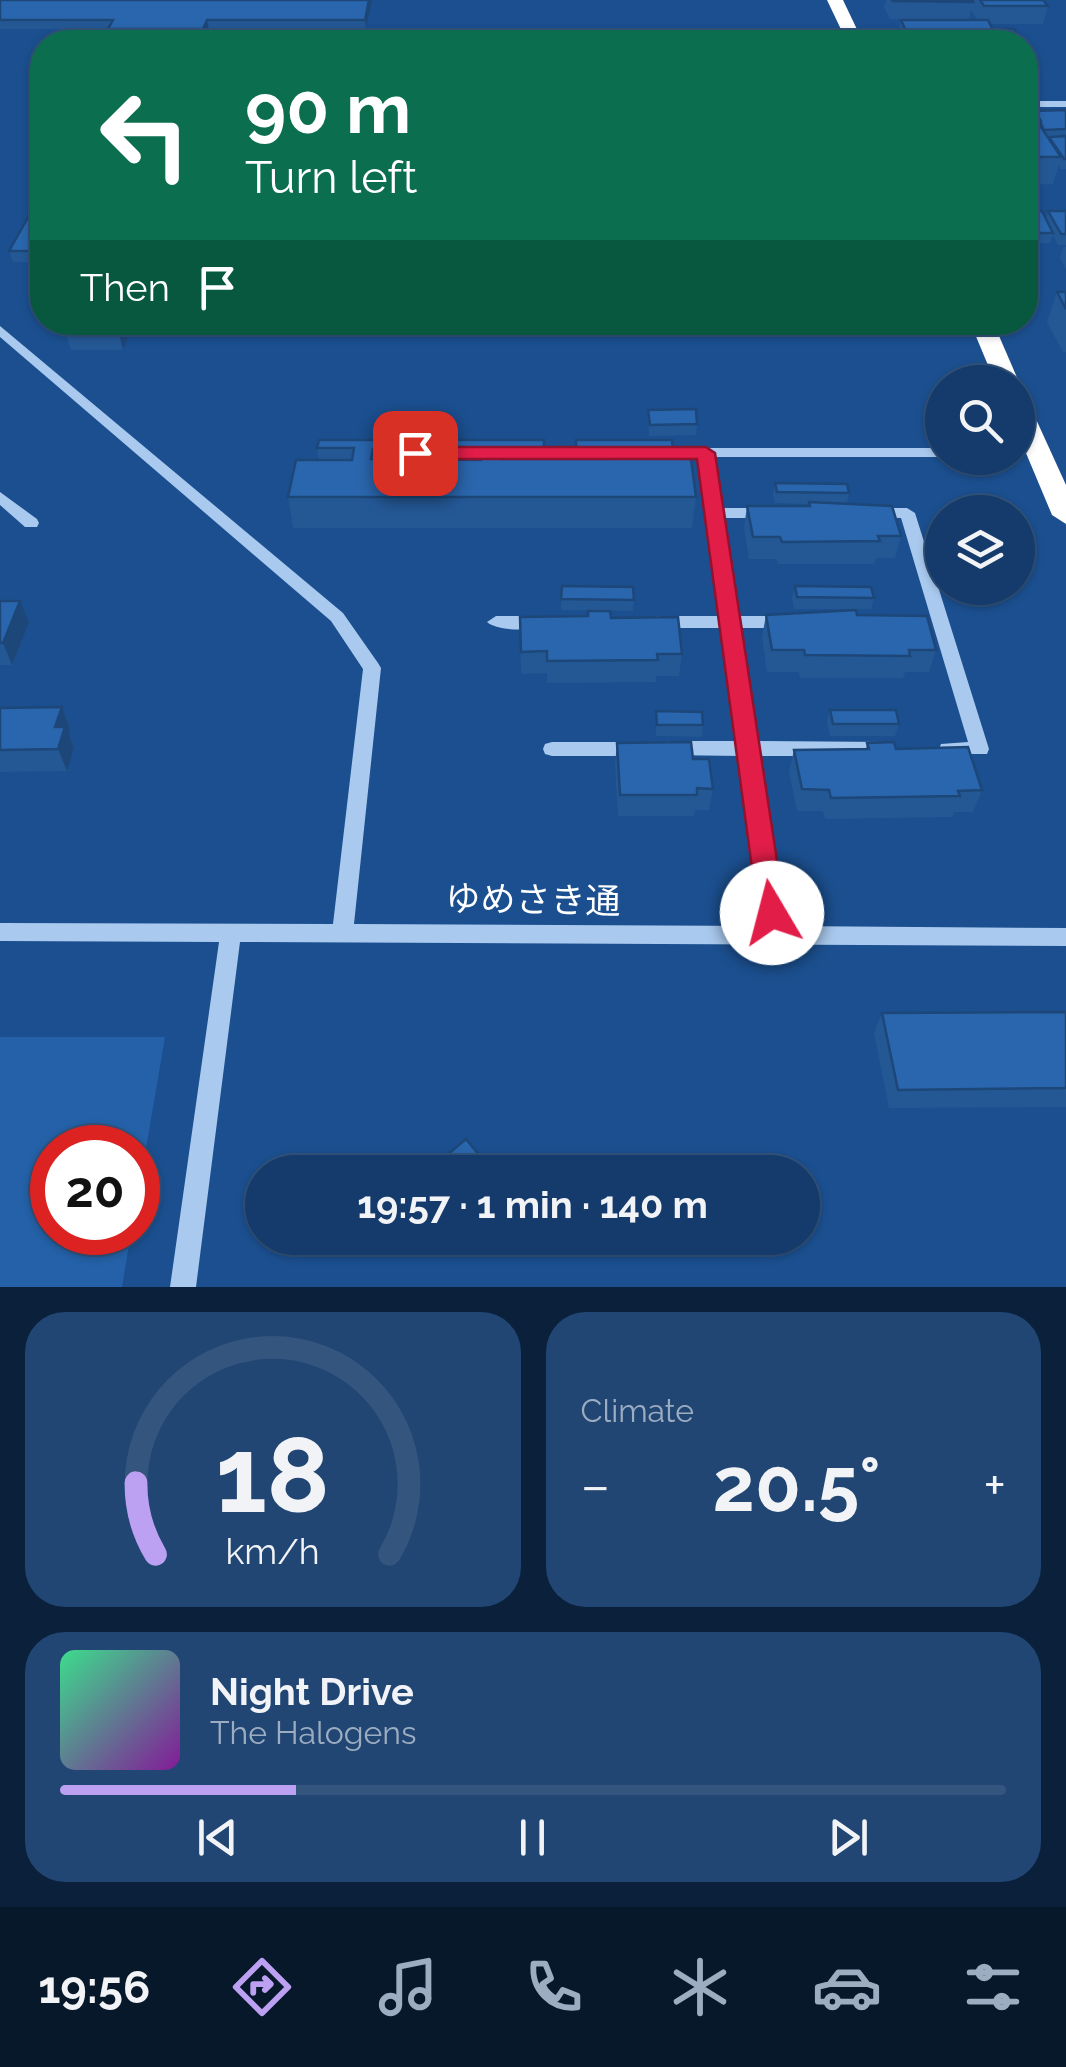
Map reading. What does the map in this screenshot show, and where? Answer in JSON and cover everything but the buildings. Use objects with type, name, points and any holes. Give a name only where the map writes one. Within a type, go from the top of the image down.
[{"type":"highway","points":[[836,0],[850,30]]},
{"type":"highway","points":[[987,335],[1000,365]]},
{"type":"highway","points":[[1035,458],[1058,478],[1066,515]]},
{"type":"street","points":[[1038,104],[1066,104]]},
{"type":"street","points":[[0,330],[336,617],[372,668],[343,930]]},
{"type":"street","points":[[630,453],[925,452]]},
{"type":"street","points":[[381,453],[610,453]]},
{"type":"street","points":[[706,453],[775,935]]},
{"type":"street","points":[[0,497],[32,524]]},
{"type":"street","points":[[715,513],[792,513]]},
{"type":"street","points":[[552,748],[980,749],[931,622],[907,513],[850,513]]},
{"type":"street","points":[[496,622],[555,622]]},
{"type":"street","points":[[633,622],[807,622]]},
{"type":"street","name":"ゆめさき通","points":[[0,932],[343,930],[1066,937]]},
{"type":"street","points":[[183,1287],[231,931]]},
{"type":"shaded area","points":[[0,1037],[165,1037],[150,1125],[30,1125],[30,1255],[127,1255],[122,1287],[0,1287]]},
{"type":"route","points":[[415,453],[706,453],[772,913]]}]
